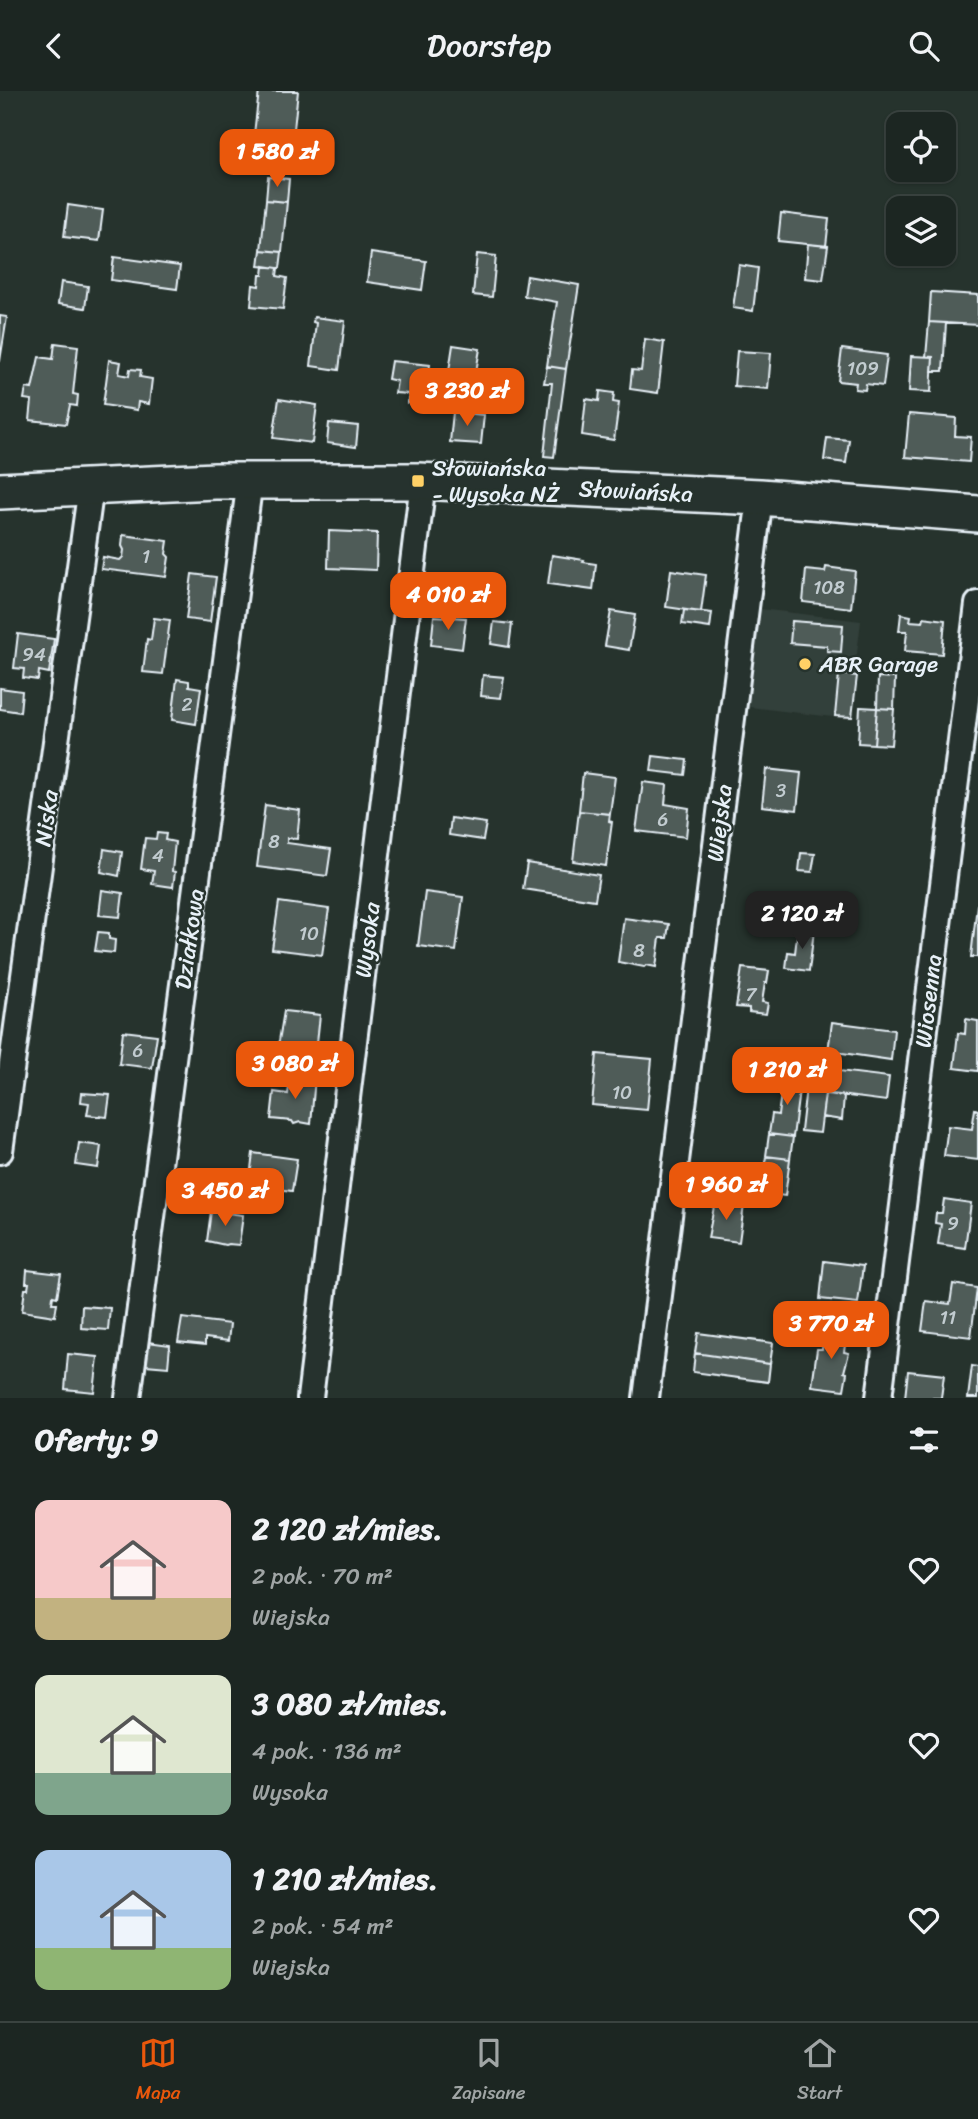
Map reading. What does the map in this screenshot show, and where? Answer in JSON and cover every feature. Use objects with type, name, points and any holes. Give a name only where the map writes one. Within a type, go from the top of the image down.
[{"type":"street","name":"Słowiańska","points":[[0,491],[250,480],[423,482],[760,498],[978,514]]},
{"type":"street","name":"Działkowa","points":[[128,1398],[250,480]]},
{"type":"street","name":"Wysoka","points":[[310,1398],[423,482]]},
{"type":"street","name":"Niska","points":[[0,1151],[91,485]]},
{"type":"street","name":"Wiejska","points":[[646,1398],[760,498]]},
{"type":"street","name":"Wiosenna","points":[[878,1398],[978,604]]},
{"type":"shaded area","name":"ABR Garage","points":[[760,609],[861,621],[849,719],[749,707]]},
{"type":"building","points":[[259,91],[298,91],[292,148],[253,143]]},
{"type":"building","points":[[268,177],[289,179],[287,202],[266,200]]},
{"type":"building","points":[[266,200],[287,202],[282,252],[261,250]]},
{"type":"building","points":[[68,205],[103,210],[99,241],[64,237]]},
{"type":"building","points":[[781,213],[829,219],[826,246],[778,241]]},
{"type":"building","points":[[808,244],[828,246],[823,280],[805,278]]},
{"type":"building","points":[[261,250],[282,252],[280,268],[259,266]]},
{"type":"building","points":[[371,253],[426,261],[422,290],[367,282]]},
{"type":"building","points":[[477,254],[496,256],[492,297],[473,295]]},
{"type":"building","points":[[114,257],[180,266],[177,289],[111,280]]},
{"type":"building","points":[[739,265],[758,268],[753,311],[733,308]]},
{"type":"building","points":[[264,266],[278,268],[277,276],[287,278],[283,309],[251,306],[253,285],[259,286]]},
{"type":"building","points":[[527,276],[579,285],[566,369],[547,366],[557,302],[524,296]]},
{"type":"building","points":[[61,282],[88,286],[85,308],[58,304]]},
{"type":"building","points":[[931,292],[978,295],[978,325],[929,322]]},
{"type":"building","points":[[0,316],[7,317],[0,361]]},
{"type":"building","points":[[314,317],[345,321],[339,370],[311,366],[316,323],[313,322]]},
{"type":"building","points":[[929,322],[946,323],[943,371],[932,371],[933,357],[926,357]]},
{"type":"building","points":[[645,339],[664,342],[658,393],[630,389],[632,370],[641,371]]},
{"type":"building","points":[[55,343],[78,346],[73,394],[78,395],[77,406],[70,405],[66,424],[30,420],[32,400],[24,399],[26,388],[32,389],[39,357],[53,359]]},
{"type":"building","points":[[453,345],[480,349],[472,394],[446,390]]},
{"type":"building","points":[[842,349],[887,355],[883,386],[866,384],[865,390],[855,389],[856,383],[838,381]]},
{"type":"building","points":[[737,351],[771,353],[768,389],[734,386]]},
{"type":"building","points":[[911,356],[933,357],[931,392],[909,391]]},
{"type":"building","points":[[109,360],[121,362],[119,374],[129,376],[130,369],[141,370],[140,377],[152,379],[149,404],[138,402],[137,410],[103,405]]},
{"type":"building","points":[[391,361],[430,365],[425,406],[408,403],[409,394],[395,393],[397,381],[388,379]]},
{"type":"building","points":[[547,366],[566,369],[554,457],[544,456],[552,383],[544,383]]},
{"type":"building","points":[[600,391],[614,393],[613,402],[619,403],[614,440],[582,435],[586,399],[599,401]]},
{"type":"building","points":[[279,399],[317,405],[312,443],[273,438]]},
{"type":"building","points":[[453,412],[484,415],[481,444],[450,442]]},
{"type":"building","points":[[909,414],[956,418],[955,436],[971,437],[969,462],[905,457]]},
{"type":"building","points":[[329,423],[358,426],[356,447],[327,443]]},
{"type":"building","points":[[827,438],[849,440],[846,463],[824,460]]},
{"type":"building","points":[[329,531],[377,533],[376,570],[328,568]]},
{"type":"building","points":[[123,535],[168,541],[166,577],[101,569],[103,557],[120,560],[123,557]]},
{"type":"building","points":[[552,555],[596,564],[593,590],[548,584]]},
{"type":"building","points":[[826,567],[855,571],[851,608],[803,602],[806,570],[825,572]]},
{"type":"building","points":[[671,570],[706,575],[701,612],[666,607]]},
{"type":"building","points":[[192,574],[216,577],[210,622],[186,619]]},
{"type":"building","points":[[684,610],[712,613],[710,628],[682,624]]},
{"type":"building","points":[[611,611],[635,615],[629,650],[605,646]]},
{"type":"building","points":[[901,614],[911,616],[910,621],[923,622],[924,617],[945,620],[942,654],[905,651],[907,631],[899,631]]},
{"type":"building","points":[[434,616],[466,618],[462,649],[431,645]]},
{"type":"building","points":[[154,618],[170,620],[163,674],[143,672],[147,639],[151,640]]},
{"type":"building","points":[[792,621],[843,625],[841,652],[827,651],[827,646],[790,643]]},
{"type":"building","points":[[494,622],[512,624],[509,647],[491,644]]},
{"type":"building","points":[[18,634],[54,639],[49,673],[39,671],[38,680],[23,678],[24,669],[14,668]]},
{"type":"building","points":[[839,674],[857,676],[852,717],[835,716]]},
{"type":"building","points":[[483,675],[504,677],[501,698],[481,696]]},
{"type":"building","points":[[878,677],[895,678],[894,709],[877,708]]},
{"type":"building","points":[[177,679],[189,681],[189,686],[201,688],[196,724],[172,720]]},
{"type":"building","points":[[0,688],[22,691],[20,712],[0,709]]},
{"type":"building","points":[[860,707],[877,708],[874,744],[858,743]]},
{"type":"building","points":[[877,708],[894,709],[891,745],[874,744]]},
{"type":"building","points":[[653,756],[687,760],[685,775],[651,771]]},
{"type":"building","points":[[766,769],[801,773],[797,810],[762,806]]},
{"type":"building","points":[[583,773],[615,777],[610,814],[579,811]]},
{"type":"building","points":[[643,782],[667,785],[665,804],[689,808],[686,837],[636,831]]},
{"type":"building","points":[[265,805],[300,810],[297,839],[287,838],[287,843],[331,849],[327,876],[257,867]]},
{"type":"building","points":[[579,811],[610,814],[609,821],[612,822],[606,866],[573,861]]},
{"type":"building","points":[[451,818],[486,823],[483,840],[449,835]]},
{"type":"building","points":[[157,833],[166,834],[165,840],[175,842],[173,887],[152,884],[154,871],[141,869],[145,838],[156,839]]},
{"type":"building","points":[[104,849],[122,852],[119,876],[101,872]]},
{"type":"building","points":[[801,853],[815,854],[812,872],[799,871]]},
{"type":"building","points":[[527,863],[599,875],[595,900],[523,889]]},
{"type":"building","points":[[102,890],[123,893],[120,917],[99,915]]},
{"type":"building","points":[[425,892],[463,897],[456,951],[418,946]]},
{"type":"building","points":[[279,902],[329,909],[322,955],[272,949]]},
{"type":"building","points":[[977,905],[978,957],[971,957]]},
{"type":"building","points":[[624,918],[669,924],[667,938],[660,938],[656,967],[618,962]]},
{"type":"building","points":[[798,928],[814,930],[809,971],[786,968],[788,952],[795,953]]},
{"type":"building","points":[[98,932],[109,933],[109,939],[115,940],[114,953],[95,951]]},
{"type":"building","points":[[742,968],[769,971],[762,1002],[768,1003],[766,1014],[736,1007]]},
{"type":"building","points":[[284,1011],[320,1015],[316,1052],[278,1047]]},
{"type":"building","points":[[966,1019],[978,1021],[978,1071],[954,1068],[958,1033],[965,1034]]},
{"type":"building","points":[[832,1022],[894,1030],[891,1060],[828,1051]]},
{"type":"building","points":[[123,1031],[157,1035],[152,1068],[119,1064]]},
{"type":"building","points":[[597,1054],[652,1059],[647,1110],[592,1105]]},
{"type":"building","points":[[809,1061],[831,1063],[830,1070],[889,1077],[886,1101],[825,1093],[820,1133],[801,1131]]},
{"type":"building","points":[[291,1073],[315,1077],[311,1124],[294,1124],[292,1121],[271,1119],[274,1092],[288,1094]]},
{"type":"building","points":[[784,1073],[801,1075],[793,1137],[769,1134],[772,1114],[778,1115]]},
{"type":"building","points":[[82,1093],[110,1095],[107,1117],[87,1115],[89,1103],[81,1102]]},
{"type":"building","points":[[825,1094],[844,1096],[842,1120],[822,1117]]},
{"type":"building","points":[[975,1109],[978,1110],[978,1160],[944,1156],[948,1126],[972,1129]]},
{"type":"building","points":[[769,1134],[793,1137],[790,1159],[766,1156]]},
{"type":"building","points":[[79,1143],[101,1146],[98,1168],[76,1165]]},
{"type":"building","points":[[253,1153],[297,1159],[292,1191],[249,1185]]},
{"type":"building","points":[[766,1156],[790,1159],[785,1196],[761,1193]]},
{"type":"building","points":[[944,1199],[971,1203],[965,1248],[938,1244],[941,1224],[935,1223],[936,1213],[942,1213]]},
{"type":"building","points":[[715,1201],[744,1205],[739,1242],[708,1238]]},
{"type":"building","points":[[211,1211],[243,1215],[239,1245],[207,1241]]},
{"type":"building","points":[[824,1261],[863,1266],[858,1303],[820,1299]]},
{"type":"building","points":[[27,1270],[61,1274],[57,1297],[53,1296],[52,1303],[57,1303],[55,1316],[22,1311],[25,1289],[28,1289],[29,1283],[26,1283]]},
{"type":"building","points":[[953,1284],[977,1288],[971,1337],[922,1331],[926,1301],[950,1304]]},
{"type":"building","points":[[82,1306],[110,1308],[108,1330],[81,1328]]},
{"type":"building","points":[[182,1318],[230,1324],[228,1341],[205,1338],[205,1345],[178,1342]]},
{"type":"building","points":[[825,1328],[847,1331],[844,1352],[849,1353],[844,1372],[847,1373],[844,1390],[812,1386],[817,1349],[822,1349]]},
{"type":"building","points":[[698,1333],[773,1343],[770,1364],[695,1353]]},
{"type":"building","points":[[148,1342],[170,1345],[168,1367],[146,1365]]},
{"type":"building","points":[[695,1353],[770,1364],[768,1382],[693,1372]]},
{"type":"building","points":[[68,1354],[98,1357],[94,1392],[65,1389]]},
{"type":"building","points":[[972,1366],[978,1367],[978,1398],[968,1398]]},
{"type":"building","points":[[908,1371],[944,1375],[941,1398],[905,1398]]},
{"type":"place","name":"Słowiańska - Wysoka NŻ","points":[[418,481]]},
{"type":"place","name":"ABR Garage","points":[[805,664]]}]
